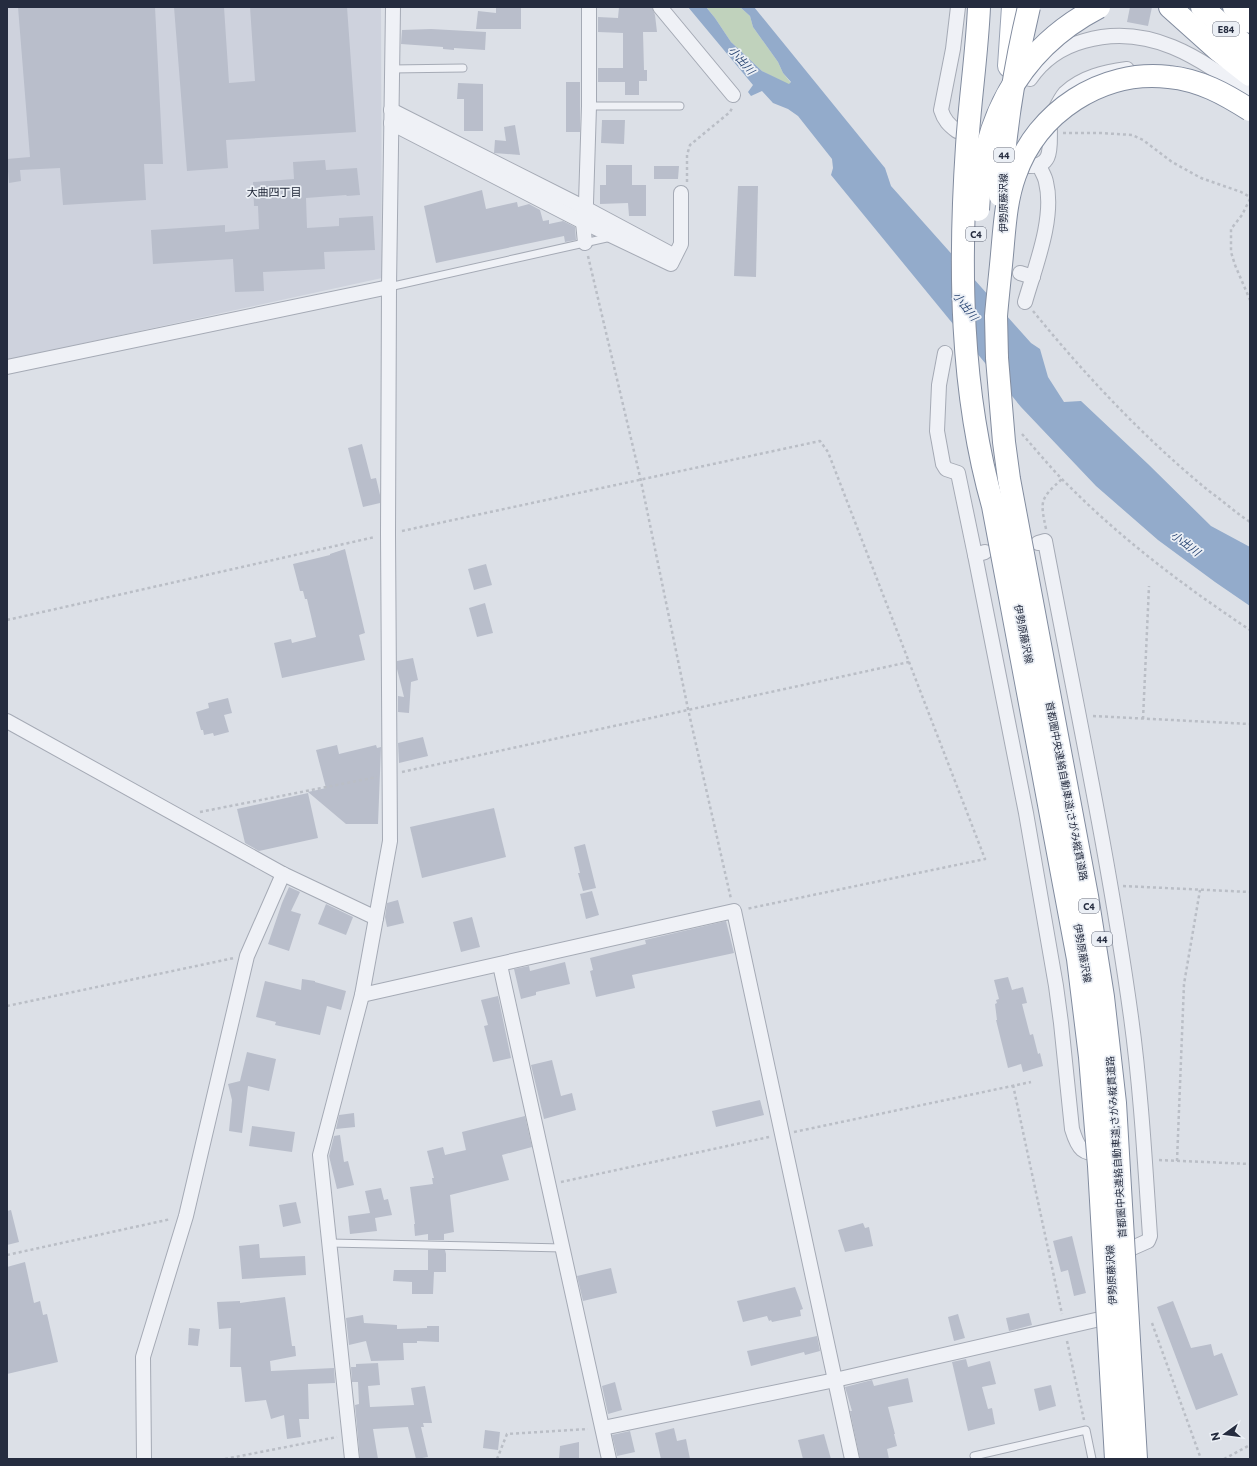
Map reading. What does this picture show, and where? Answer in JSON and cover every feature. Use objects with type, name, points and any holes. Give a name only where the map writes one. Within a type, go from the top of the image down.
[{"type":"main road","name":"伊勢原藤沢線","points":[[1000,310],[1002,193],[1013,7]]},
{"type":"main road","name":"C4","points":[[1000,310],[996,239],[1002,166],[1014,76],[1029,7]]},
{"type":"main road","name":"C4","points":[[993,506],[992,474],[978,362],[975,289],[978,193],[982,171],[997,114],[1016,79],[1047,44],[1067,27],[1099,7]]},
{"type":"main road","points":[[1170,7],[1212,44],[1242,79]]},
{"type":"main road","name":"E84","points":[[1202,7],[1250,50]]},
{"type":"main road","name":"E84","points":[[1234,7],[1250,22]]},
{"type":"main road","name":"伊勢原藤沢線","points":[[982,11],[972,176],[970,251],[971,292],[978,382],[1086,965],[1099,1068],[1121,1459]]},
{"type":"main road","name":"C4","points":[[982,11],[967,144],[962,247],[970,387],[978,448],[993,506]]},
{"type":"main road","name":"C4","points":[[1000,310],[1005,220],[1008,197],[1015,175],[1025,153],[1037,133],[1065,106],[1096,88],[1128,78],[1156,76],[1186,79],[1201,84],[1228,96],[1250,110]]},
{"type":"main road","name":"44","points":[[1000,310],[1006,364],[1016,429]]},
{"type":"main road","name":"首都圏中央連絡自動車道;さがみ縦貫道路","points":[[1000,310],[997,358],[1009,479],[1087,896],[1103,997],[1115,1103],[1136,1459]]},
{"type":"main road","name":"伊勢原藤沢線","points":[[1016,429],[1021,502],[1098,913],[1118,1062],[1142,1459]]},
{"type":"main road","name":"首都圏中央連絡自動車道;さがみ縦貫道路","points":[[993,506],[1081,982],[1090,1057],[1099,1166],[1116,1459]]},
{"type":"street","points":[[352,1459],[320,1155],[362,995],[390,841],[388,534],[392,7]]},
{"type":"street","points":[[585,243],[583,222],[585,208],[589,106],[589,7]]},
{"type":"street","points":[[660,7],[733,95]]},
{"type":"street","points":[[957,131],[948,125],[943,118],[941,110],[953,49],[958,7]]},
{"type":"street","points":[[1006,126],[1022,92],[1036,71],[1054,54],[1074,44],[1098,37],[1120,35],[1140,37],[1162,42],[1242,79],[1250,95]]},
{"type":"street","points":[[1026,302],[1026,275],[1046,229],[1048,197],[1046,181],[1033,166],[1045,162],[1049,156],[1049,125],[1057,106],[1065,94],[1090,77],[1112,71],[1132,69],[1183,68],[1242,79]]},
{"type":"street","points":[[391,117],[585,208],[675,256]]},
{"type":"street","points":[[391,117],[583,222],[671,264],[681,244],[681,193]]},
{"type":"street","points":[[7,367],[389,287]]},
{"type":"street","points":[[944,353],[939,385],[937,431],[943,464],[946,469],[958,474],[980,554],[1056,986],[1072,1129],[1076,1144],[1085,1152],[1092,1155],[1105,1154]]},
{"type":"street","points":[[1041,542],[1078,715],[1110,885],[1138,1071],[1150,1236],[1148,1241],[1130,1249]]},
{"type":"street","points":[[7,721],[283,874],[376,918]]},
{"type":"street","points":[[144,1459],[143,1357],[186,1216],[247,956],[283,874]]},
{"type":"street","points":[[362,995],[734,911],[852,1459]]},
{"type":"street","points":[[500,965],[609,1459]]},
{"type":"street","points":[[603,1428],[835,1380],[1064,1326],[1114,1316]]},
{"type":"lane","points":[[392,69],[463,68]]},
{"type":"lane","points":[[589,106],[680,106]]},
{"type":"lane","points":[[389,287],[613,237]]},
{"type":"lane","points":[[329,1242],[563,1248]]},
{"type":"lane","points":[[974,1456],[1086,1430],[1092,1459]]},
{"type":"path","points":[[681,193],[687,192],[687,155],[690,145],[730,112],[734,105],[733,95]]},
{"type":"path","points":[[1050,133],[1101,133],[1132,135],[1143,140],[1172,162],[1201,178],[1241,192],[1250,198],[1242,215],[1231,229],[1231,252],[1250,300]]},
{"type":"path","points":[[7,620],[388,534],[641,481],[820,441],[828,452],[985,858],[734,911],[688,709],[641,481],[585,243]]},
{"type":"path","points":[[1026,302],[1061,346],[1122,411],[1184,470],[1250,522]]},
{"type":"path","points":[[1016,429],[1062,479],[1100,516],[1155,562],[1211,604],[1250,630]]},
{"type":"path","points":[[1041,542],[1046,532],[1042,500],[1047,492],[1062,479]]},
{"type":"path","points":[[1142,719],[1149,586]]},
{"type":"path","points":[[178,816],[389,774],[909,662]]},
{"type":"path","points":[[1078,715],[1250,724]]},
{"type":"path","points":[[1110,885],[1250,892]]},
{"type":"path","points":[[1177,1161],[1184,984],[1200,890]]},
{"type":"path","points":[[7,1006],[247,956]]},
{"type":"path","points":[[1013,1085],[1086,1430]]},
{"type":"path","points":[[1144,1160],[1250,1164]]},
{"type":"path","points":[[7,1255],[186,1216]]},
{"type":"path","points":[[1152,1323],[1201,1459]]},
{"type":"path","points":[[497,1459],[507,1434],[603,1428]]},
{"type":"path","points":[[225,1459],[349,1434]]},
{"type":"path","points":[[1224,1459],[1250,1445]]},
{"type":"shaded area","points":[[7,7],[381,7],[382,278],[7,360]]},
{"type":"green space","points":[[706,7],[740,7],[750,16],[753,27],[791,83],[789,85],[762,71],[731,42]]},
{"type":"water","name":"小出川","points":[[688,7],[706,7],[731,42],[762,71],[789,84],[791,82],[783,73],[778,62],[753,27],[750,16],[740,7],[754,7],[885,168],[891,186],[1031,343],[1040,349],[1048,377],[1064,402],[1081,401],[1211,526],[1250,547],[1250,606],[1158,540],[1096,486],[1021,407],[831,175],[833,168],[832,159],[798,116],[788,109],[773,103],[762,91],[751,96],[748,92],[753,85]]},
{"type":"building","points":[[18,7],[155,7],[163,164],[144,164],[146,200],[63,205],[60,168],[20,170],[21,181],[9,183],[7,159],[30,157]]},
{"type":"building","points":[[174,7],[224,7],[229,83],[255,81],[250,7],[347,7],[356,132],[226,140],[228,168],[187,171]]},
{"type":"building","points":[[496,7],[521,7],[521,29],[476,29],[478,11],[496,13]]},
{"type":"building","points":[[619,7],[652,7],[655,15],[657,32],[643,32],[644,70],[647,70],[647,81],[639,81],[639,95],[625,95],[625,82],[598,82],[598,68],[623,68],[623,33],[598,32],[598,17],[618,18]]},
{"type":"building","points":[[1130,7],[1152,7],[1148,26],[1127,22]]},
{"type":"building","points":[[431,29],[486,32],[485,50],[454,48],[454,50],[443,49],[443,47],[401,44],[402,30]]},
{"type":"building","points":[[566,82],[580,82],[580,132],[566,132]]},
{"type":"building","points":[[458,83],[483,84],[483,131],[464,131],[464,99],[457,99]]},
{"type":"building","points":[[602,120],[625,120],[624,144],[601,143]]},
{"type":"building","points":[[515,125],[520,155],[494,153],[495,140],[506,141],[504,127]]},
{"type":"building","points":[[325,160],[326,170],[357,168],[360,195],[306,198],[307,228],[339,226],[339,218],[373,216],[375,250],[324,252],[325,269],[263,272],[264,291],[235,292],[233,259],[153,264],[151,230],[225,225],[225,232],[259,229],[258,206],[254,206],[253,182],[294,179],[293,162]]},
{"type":"building","points":[[606,165],[632,165],[632,185],[646,185],[646,216],[629,216],[628,203],[600,204],[600,185],[606,185]]},
{"type":"building","points":[[654,166],[679,166],[678,179],[654,179]]},
{"type":"building","points":[[738,186],[758,186],[756,277],[734,276]]},
{"type":"building","points":[[482,190],[486,209],[517,202],[518,207],[529,204],[540,210],[543,221],[549,220],[549,224],[563,221],[575,227],[576,240],[565,242],[564,236],[436,263],[424,206]]},
{"type":"building","points":[[362,444],[371,479],[376,478],[380,495],[380,503],[363,507],[348,448]]},
{"type":"building","points":[[345,549],[365,633],[359,635],[365,660],[282,678],[274,643],[291,639],[292,643],[316,637],[307,599],[305,599],[303,591],[300,591],[293,564],[330,555]]},
{"type":"building","points":[[486,564],[492,585],[474,590],[468,569]]},
{"type":"building","points":[[485,603],[493,633],[477,637],[469,608]]},
{"type":"building","points":[[413,658],[418,680],[411,682],[409,713],[398,712],[398,696],[404,697],[397,669],[397,661]]},
{"type":"building","points":[[228,698],[232,713],[224,715],[229,732],[214,736],[213,733],[204,735],[196,712],[209,708],[208,703]]},
{"type":"building","points":[[423,737],[428,756],[399,763],[398,743]]},
{"type":"building","points":[[337,745],[339,754],[376,745],[377,748],[381,747],[378,824],[346,824],[308,792],[326,788],[316,750]]},
{"type":"building","points":[[308,793],[318,838],[259,851],[245,843],[237,809]]},
{"type":"building","points":[[494,808],[506,857],[422,878],[410,827]]},
{"type":"building","points":[[585,844],[596,888],[583,891],[578,873],[580,873],[574,847]]},
{"type":"building","points":[[289,887],[300,892],[291,911],[301,914],[289,951],[268,944]]},
{"type":"building","points":[[592,891],[599,915],[586,919],[580,894]]},
{"type":"building","points":[[398,900],[404,923],[387,927],[385,917],[387,903]]},
{"type":"building","points":[[326,904],[353,917],[346,935],[318,924]]},
{"type":"building","points":[[472,917],[480,947],[461,952],[453,922]]},
{"type":"building","points":[[726,921],[734,953],[632,975],[635,988],[596,997],[590,971],[593,970],[590,958],[646,944],[645,940]]},
{"type":"building","points":[[565,962],[570,984],[536,992],[536,995],[521,999],[514,969],[529,966],[530,971]]},
{"type":"building","points":[[1008,977],[1012,990],[1023,987],[1027,1003],[1022,1004],[1030,1035],[1033,1034],[1043,1066],[1023,1072],[1021,1064],[1008,1068],[996,1020],[995,1004],[997,1003],[996,1000],[999,999],[994,980]]},
{"type":"building","points":[[302,979],[315,981],[346,991],[341,1010],[327,1006],[320,1035],[275,1025],[276,1022],[256,1017],[265,981],[301,990]]},
{"type":"building","points":[[498,996],[511,1058],[493,1062],[484,1026],[488,1025],[481,1000]]},
{"type":"building","points":[[247,1052],[276,1059],[269,1091],[248,1086],[242,1133],[229,1131],[232,1100],[228,1084],[240,1081]]},
{"type":"building","points":[[552,1060],[561,1096],[572,1093],[576,1110],[544,1119],[531,1065]]},
{"type":"building","points":[[760,1100],[764,1115],[716,1127],[712,1111]]},
{"type":"building","points":[[354,1113],[355,1127],[336,1129],[339,1115]]},
{"type":"building","points":[[525,1116],[532,1147],[502,1155],[509,1180],[450,1195],[454,1232],[444,1234],[444,1240],[428,1240],[428,1234],[415,1236],[415,1224],[410,1187],[433,1184],[432,1178],[434,1178],[427,1151],[443,1147],[445,1155],[466,1150],[462,1132]]},
{"type":"building","points":[[252,1126],[295,1132],[292,1152],[249,1146]]},
{"type":"building","points":[[340,1135],[344,1162],[348,1161],[354,1185],[337,1189],[329,1156],[334,1136]]},
{"type":"building","points":[[381,1188],[384,1200],[388,1199],[392,1215],[375,1218],[377,1231],[350,1234],[348,1216],[370,1213],[365,1191]]},
{"type":"building","points":[[296,1202],[301,1223],[283,1227],[279,1205]]},
{"type":"building","points":[[11,1210],[19,1242],[7,1245],[7,1211]]},
{"type":"building","points":[[863,1223],[865,1228],[869,1227],[873,1246],[845,1252],[838,1230]]},
{"type":"building","points":[[1072,1236],[1086,1293],[1074,1296],[1068,1270],[1061,1272],[1053,1241]]},
{"type":"building","points":[[259,1244],[260,1258],[305,1256],[306,1275],[242,1279],[239,1246]]},
{"type":"building","points":[[428,1250],[445,1250],[446,1272],[434,1272],[433,1294],[412,1294],[412,1282],[393,1281],[394,1270],[428,1270]]},
{"type":"building","points":[[25,1262],[34,1303],[40,1301],[43,1315],[47,1314],[58,1362],[7,1374],[7,1267]]},
{"type":"building","points":[[611,1268],[617,1293],[583,1301],[577,1276]]},
{"type":"building","points":[[795,1287],[803,1309],[800,1310],[801,1316],[772,1322],[771,1320],[769,1321],[767,1316],[743,1322],[737,1301]]},
{"type":"building","points":[[285,1297],[292,1346],[295,1346],[296,1356],[270,1361],[271,1371],[334,1368],[335,1383],[308,1384],[309,1419],[299,1419],[301,1437],[287,1439],[284,1415],[271,1419],[266,1400],[245,1402],[241,1367],[230,1367],[231,1328],[219,1329],[217,1302],[240,1301],[240,1303]]},
{"type":"building","points":[[1173,1301],[1191,1348],[1211,1344],[1214,1356],[1222,1353],[1238,1395],[1196,1410],[1157,1307]]},
{"type":"building","points":[[1029,1313],[1032,1325],[1009,1331],[1006,1318]]},
{"type":"building","points":[[958,1314],[965,1338],[954,1341],[948,1317]]},
{"type":"building","points":[[363,1315],[364,1323],[397,1325],[397,1329],[439,1326],[439,1342],[417,1341],[417,1343],[403,1343],[404,1360],[371,1361],[366,1341],[349,1345],[346,1318]]},
{"type":"building","points":[[189,1328],[200,1329],[198,1346],[188,1345]]},
{"type":"building","points":[[817,1336],[820,1351],[805,1355],[804,1352],[751,1366],[747,1351]]},
{"type":"building","points":[[966,1359],[968,1367],[990,1361],[996,1384],[982,1387],[988,1409],[992,1408],[995,1424],[968,1431],[952,1362]]},
{"type":"building","points":[[378,1363],[380,1385],[368,1386],[370,1407],[414,1405],[411,1388],[425,1386],[432,1423],[423,1423],[424,1427],[421,1427],[428,1457],[416,1459],[408,1427],[373,1429],[378,1459],[360,1459],[355,1405],[359,1404],[358,1382],[352,1382],[351,1367],[356,1367],[356,1364]]},
{"type":"building","points":[[908,1378],[913,1402],[888,1407],[897,1446],[887,1449],[889,1459],[860,1459],[850,1411],[852,1411],[845,1387],[872,1380],[874,1386]]},
{"type":"building","points":[[615,1382],[622,1410],[608,1414],[602,1386]]},
{"type":"building","points":[[1051,1385],[1056,1406],[1039,1411],[1034,1389]]},
{"type":"building","points":[[674,1428],[677,1441],[686,1439],[690,1459],[661,1459],[655,1433]]},
{"type":"building","points":[[485,1430],[500,1432],[498,1450],[483,1448]]},
{"type":"building","points":[[630,1431],[635,1452],[617,1456],[612,1435]]},
{"type":"building","points":[[824,1434],[831,1459],[803,1459],[798,1440]]},
{"type":"building","points":[[579,1442],[579,1459],[559,1459],[560,1446]]},
{"type":"district","name":"大曲四丁目","points":[[274,191]]}]
